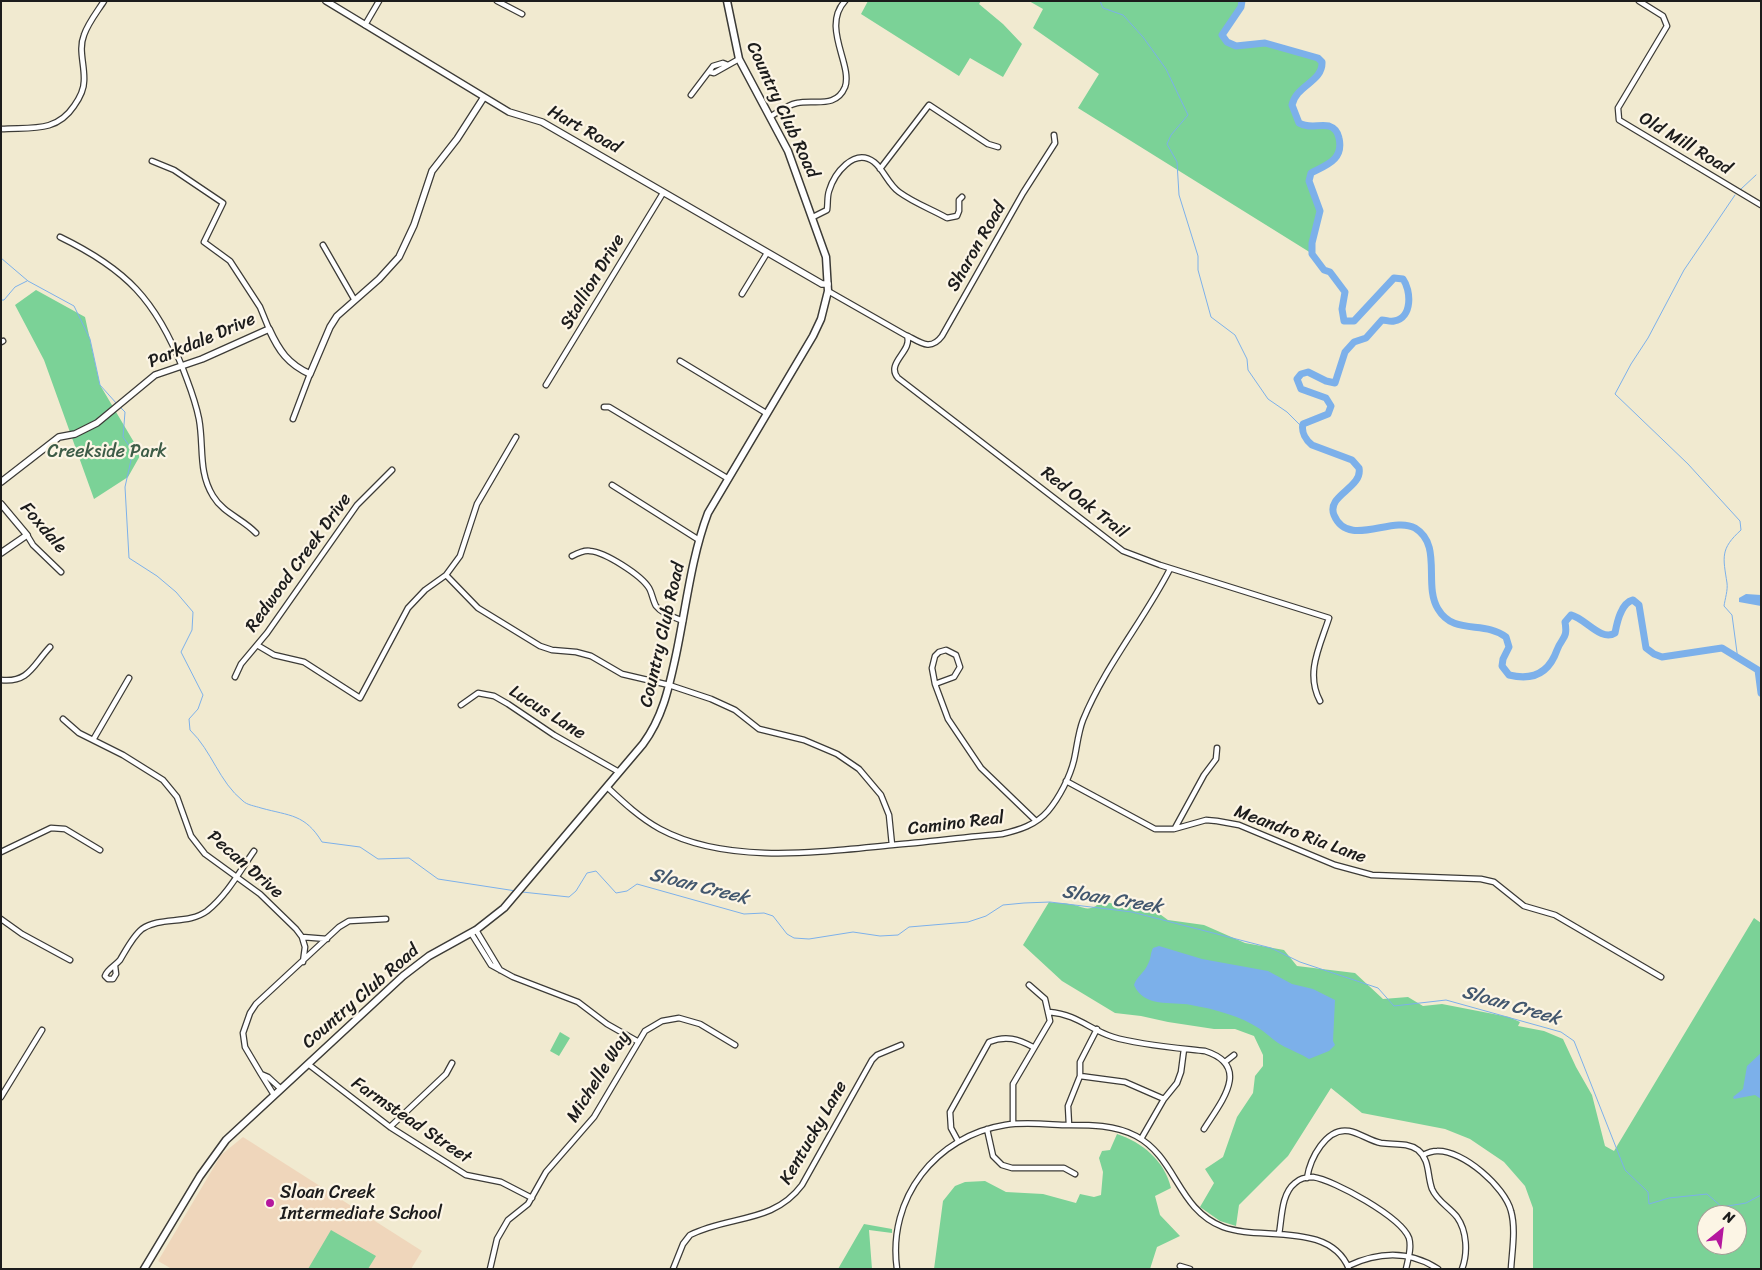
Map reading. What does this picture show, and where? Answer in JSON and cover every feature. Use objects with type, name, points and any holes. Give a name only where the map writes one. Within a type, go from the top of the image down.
[{"type":"main road","name":"Country Club Road","points":[[144,1269],[212,1158],[226,1140],[403,976],[429,956],[493,919],[512,900],[607,787],[653,730],[660,717],[669,685],[700,540],[708,513],[727,478],[813,336],[823,312],[828,287],[826,257],[788,151],[739,59],[729,2]]},
{"type":"street","points":[[1,129],[52,126],[63,120],[71,111],[80,98],[85,82],[81,53],[84,35],[104,1]]},
{"type":"street","name":"Hart Road","points":[[326,1],[509,112],[542,122],[828,287]]},
{"type":"street","points":[[365,25],[379,1]]},
{"type":"street","points":[[497,1],[522,14]]},
{"type":"street","points":[[770,117],[794,103],[829,102],[837,98],[843,90],[846,80],[837,30],[839,12],[845,1]]},
{"type":"street","name":"Old Mill Road","points":[[1639,1],[1665,17],[1667,26],[1618,108],[1619,120],[1761,205]]},
{"type":"street","points":[[691,95],[713,66],[723,63],[728,65],[739,59]]},
{"type":"street","points":[[292,419],[330,327],[354,299],[379,279],[398,257],[414,225],[432,171],[457,139],[484,97]]},
{"type":"street","points":[[880,169],[929,105],[998,147]]},
{"type":"street","name":"Sharon Road","points":[[904,334],[927,346],[933,345],[940,339],[1023,193],[1052,150],[1056,142],[1054,135]]},
{"type":"street","points":[[813,217],[827,210],[829,189],[848,162],[864,158],[873,162],[889,183],[898,191],[947,218],[957,216],[959,200],[962,197]]},
{"type":"street","points":[[152,161],[174,170],[223,203],[204,242],[230,261],[260,307],[282,356],[297,368],[310,374]]},
{"type":"street","name":"Stallion Drive","points":[[546,385],[663,193]]},
{"type":"street","points":[[60,237],[110,264],[142,294],[166,328],[195,397],[202,436],[202,472],[209,490],[220,506],[248,525],[256,533]]},
{"type":"street","points":[[323,245],[354,299]]},
{"type":"street","points":[[742,294],[767,253]]},
{"type":"street","points":[[828,287],[904,334]]},
{"type":"street","name":"Parkdale Drive","points":[[1,482],[59,438],[82,431],[106,416],[138,387],[155,375],[202,359],[269,329]]},
{"type":"street","name":"Red Oak Trail","points":[[904,334],[909,341],[894,367],[898,378],[1120,549],[1132,556],[1170,569],[1329,618],[1313,671],[1314,685],[1320,701]]},
{"type":"street","points":[[680,361],[766,413]]},
{"type":"street","points":[[604,407],[609,407],[727,478]]},
{"type":"street","points":[[257,645],[274,655],[304,662],[360,698],[408,608],[425,590],[446,575],[460,556],[477,504],[516,436]]},
{"type":"street","name":"Redwood Creek Drive","points":[[235,677],[241,664],[257,645],[357,505],[392,470]]},
{"type":"street","points":[[612,485],[700,540]]},
{"type":"street","name":"Foxdale","points":[[1,504],[34,546],[62,572]]},
{"type":"street","points":[[1,553],[27,535]]},
{"type":"street","points":[[572,556],[594,551],[628,570],[638,576],[649,588],[656,606],[668,615],[683,621]]},
{"type":"street","name":"Camino Real","points":[[607,787],[634,812],[662,830],[720,848],[770,854],[800,854],[892,845],[1002,834],[1023,829],[1036,822],[1050,810],[1072,767],[1083,720],[1100,685],[1160,590],[1170,569]]},
{"type":"street","points":[[446,575],[478,608],[540,646],[552,650],[576,652],[591,656],[622,674],[669,685],[729,706],[758,729],[817,745],[850,762],[874,784],[883,800],[889,815],[892,845]]},
{"type":"street","points":[[1,680],[18,680],[26,676],[50,647]]},
{"type":"street","points":[[935,684],[951,679],[958,673],[960,663],[956,655],[946,650],[935,656],[932,668],[935,684],[948,719],[981,768],[1036,822]]},
{"type":"street","points":[[93,740],[129,678]]},
{"type":"street","name":"Lucus Lane","points":[[461,705],[478,693],[494,696],[560,739],[619,772]]},
{"type":"street","name":"Pecan Drive","points":[[63,719],[79,733],[163,780],[177,797],[191,836],[205,854],[260,894],[302,937]]},
{"type":"street","points":[[1174,829],[1204,775],[1216,759],[1217,748]]},
{"type":"street","name":"Meandro Ria Lane","points":[[1066,781],[1152,828],[1174,829],[1206,820],[1231,823],[1335,865],[1372,876],[1481,879],[1494,882],[1524,906],[1555,915],[1661,977]]},
{"type":"street","points":[[1,852],[51,828],[59,827],[100,850]]},
{"type":"street","points":[[115,966],[142,930],[154,923],[193,918],[217,903],[254,851]]},
{"type":"street","points":[[1,919],[22,934],[70,960]]},
{"type":"street","points":[[274,1095],[245,1047],[243,1032],[256,1004],[349,921],[386,919]]},
{"type":"street","points":[[473,931],[486,959],[501,972],[578,1002],[607,1024],[637,1041]]},
{"type":"street","points":[[303,962],[305,947],[302,937],[327,939]]},
{"type":"street","points":[[1013,1124],[1013,1084],[1050,1021],[1050,1012],[1045,999],[1029,985]]},
{"type":"street","points":[[1050,1012],[1064,1013],[1079,1018],[1114,1037],[1205,1051],[1217,1055],[1225,1062],[1230,1075],[1230,1085],[1204,1129]]},
{"type":"street","name":"Michelle Way","points":[[490,1269],[497,1239],[508,1220],[532,1198],[546,1172],[594,1116],[637,1041],[645,1031],[662,1021],[680,1018],[700,1024],[735,1045]]},
{"type":"street","points":[[1069,1125],[1068,1106],[1080,1076],[1083,1053],[1097,1029]]},
{"type":"street","points":[[1,1097],[42,1030]]},
{"type":"street","points":[[958,1141],[951,1128],[950,1112],[980,1055],[989,1042],[999,1038],[1010,1038],[1034,1047]]},
{"type":"street","name":"Kentucky Lane","points":[[673,1269],[683,1244],[690,1235],[773,1210],[793,1198],[872,1060],[877,1055],[901,1045]]},
{"type":"street","points":[[1141,1139],[1164,1099],[1177,1083],[1182,1072],[1184,1049]]},
{"type":"street","points":[[1225,1062],[1234,1055]]},
{"type":"street","points":[[390,1127],[446,1074],[452,1063]]},
{"type":"street","name":"Farmstead Street","points":[[308,1064],[390,1127],[466,1175],[501,1182],[532,1198]]},
{"type":"street","points":[[261,1074],[268,1077],[280,1089]]},
{"type":"street","points":[[1080,1076],[1125,1082],[1164,1099]]},
{"type":"street","points":[[897,1269],[897,1232],[901,1212],[910,1191],[932,1162],[958,1141],[987,1129],[1013,1124],[1112,1127],[1141,1139],[1164,1162],[1186,1200],[1204,1217],[1234,1230],[1320,1240],[1336,1251],[1349,1267],[1366,1258],[1381,1255],[1409,1256],[1438,1269]]},
{"type":"street","points":[[987,1129],[994,1156],[1002,1164],[1012,1168],[1064,1168],[1076,1174]]},
{"type":"street","points":[[1307,1178],[1311,1163],[1324,1142],[1339,1129],[1381,1143],[1408,1145],[1422,1155],[1434,1192],[1457,1218],[1463,1228],[1466,1244],[1462,1269]]},
{"type":"street","points":[[1422,1155],[1437,1151],[1454,1155],[1485,1174],[1502,1192],[1512,1216],[1511,1269]]},
{"type":"street","points":[[1279,1234],[1288,1192],[1296,1182],[1307,1178],[1322,1180],[1384,1210],[1407,1235],[1410,1243],[1406,1269]]},
{"type":"street","points":[[1180,1266],[1190,1269]]},
{"type":"shaded area","name":"Sloan Creek Intermediate School","points":[[243,1137],[422,1251],[411,1269],[172,1269],[158,1261],[221,1155]]},
{"type":"green space","points":[[868,1],[981,1],[979,4],[1003,24],[1022,44],[1003,77],[970,58],[959,76],[861,14]]},
{"type":"green space","points":[[1029,1],[1241,1],[1241,7],[1221,35],[1225,41],[1235,46],[1273,45],[1320,60],[1322,65],[1319,71],[1298,93],[1292,105],[1294,115],[1301,125],[1333,128],[1339,136],[1341,144],[1336,156],[1325,166],[1311,173],[1309,179],[1309,184],[1320,210],[1319,221],[1311,242],[1311,253],[1078,108],[1099,74],[1033,28],[1043,9]]},
{"type":"green space","name":"Creekside Park","points":[[36,290],[85,317],[100,385],[141,454],[128,477],[94,499],[44,360],[15,305]]},
{"type":"green space","points":[[1049,902],[1092,908],[1099,902],[1150,907],[1168,920],[1204,925],[1245,943],[1284,950],[1297,966],[1355,973],[1383,999],[1408,997],[1423,1006],[1442,1004],[1509,1017],[1520,1022],[1518,1026],[1544,1031],[1563,1039],[1592,1095],[1605,1146],[1614,1151],[1754,918],[1761,923],[1761,1269],[1533,1269],[1533,1208],[1525,1186],[1504,1162],[1470,1139],[1445,1129],[1362,1113],[1331,1088],[1288,1156],[1239,1205],[1236,1226],[1220,1221],[1200,1207],[1214,1183],[1205,1169],[1223,1157],[1237,1117],[1253,1093],[1255,1076],[1263,1066],[1263,1055],[1254,1036],[1235,1029],[1214,1029],[1115,1013],[1062,981],[1023,945]]},
{"type":"green space","points":[[560,1032],[570,1038],[559,1056],[550,1051]]},
{"type":"green space","points":[[1117,1134],[1143,1147],[1158,1161],[1164,1169],[1171,1188],[1155,1196],[1160,1215],[1180,1236],[1157,1247],[1150,1269],[934,1269],[943,1201],[955,1186],[965,1182],[985,1181],[1006,1192],[1043,1194],[1076,1203],[1080,1194],[1094,1197],[1101,1195],[1103,1172],[1099,1158],[1102,1151],[1110,1150]]},
{"type":"green space","points":[[864,1224],[892,1229],[892,1233],[869,1230],[872,1269],[838,1269]]},
{"type":"green space","points":[[331,1230],[376,1256],[368,1269],[308,1269]]},
{"type":"water","points":[[1746,594],[1761,595],[1761,606],[1739,602],[1739,598]]},
{"type":"water","points":[[1159,946],[1202,959],[1268,971],[1292,984],[1313,989],[1335,1000],[1333,1041],[1335,1045],[1329,1051],[1309,1059],[1281,1045],[1253,1024],[1236,1017],[1200,1007],[1159,1002],[1144,997],[1134,985],[1147,967],[1153,948]]},
{"type":"water","points":[[1761,1053],[1761,1099],[1755,1095],[1734,1099],[1733,1097],[1743,1089],[1747,1066]]},
{"type":"waterway","points":[[1100,1],[1103,8],[1123,15],[1143,37],[1166,69],[1188,115],[1171,135],[1167,144],[1177,162],[1179,195],[1198,256],[1198,270],[1211,317],[1235,335],[1247,359],[1248,370],[1268,399],[1287,412],[1302,427]]},
{"type":"waterway","points":[[1242,1],[1241,7],[1222,35],[1227,42],[1236,46],[1265,43],[1318,58],[1322,62],[1318,74],[1294,98],[1292,105],[1299,123],[1306,126],[1329,126],[1336,131],[1339,138],[1339,152],[1336,157],[1328,164],[1311,173],[1309,181],[1320,211],[1312,243],[1312,254],[1324,270],[1330,272],[1345,292],[1342,309],[1344,321],[1354,321],[1394,278],[1403,279],[1408,290],[1409,303],[1405,315],[1394,321],[1382,320],[1366,338],[1354,342],[1345,352],[1335,383],[1326,381],[1308,372],[1301,374],[1297,379],[1301,389],[1326,398],[1331,406],[1328,414],[1303,424],[1303,433],[1306,438],[1312,445],[1352,460],[1359,468],[1359,475],[1356,481],[1339,497],[1333,508],[1334,515],[1341,525],[1349,530],[1360,531],[1405,525],[1415,528],[1423,535],[1431,555],[1432,589],[1438,609],[1452,622],[1488,629],[1506,637],[1509,647],[1502,666],[1509,675],[1526,677],[1545,670],[1554,658],[1564,638],[1566,632],[1565,622],[1571,615],[1599,632],[1610,635],[1615,633],[1618,619],[1625,605],[1633,600],[1639,605],[1646,648],[1654,654],[1662,657],[1722,648],[1758,670],[1761,693]]},
{"type":"waterway","points":[[1741,189],[1756,175]]},
{"type":"waterway","points":[[1735,195],[1684,270],[1648,338],[1615,394],[1688,464],[1740,521],[1741,530],[1726,548],[1724,560],[1727,586],[1724,606],[1732,615],[1738,660]]},
{"type":"waterway","name":"Sloan Creek","points":[[1,258],[28,281],[74,306],[90,339],[100,385],[117,404]]},
{"type":"waterway","points":[[1,300],[4,300],[15,287],[27,281]]},
{"type":"waterway","name":"Sloan Creek","points":[[120,407],[125,412],[123,437],[133,451],[125,487],[129,558],[157,576],[176,592],[193,612],[192,630],[181,652],[203,695],[198,709],[189,719],[190,730],[198,738],[228,785],[247,804],[289,815],[303,821],[316,833],[322,842],[360,847],[378,859],[409,858],[438,879],[516,891]]},
{"type":"waterway","name":"Sloan Creek","points":[[522,892],[569,897],[576,891],[587,873],[596,871],[616,893],[627,891],[637,884],[744,914],[764,913],[773,916],[787,934],[794,938],[809,939],[853,932],[880,936],[898,935],[909,927],[968,922],[986,916],[1003,905],[1024,903],[1050,902],[1132,912],[1271,948],[1300,962],[1378,988],[1394,1006],[1446,1000],[1561,1032],[1574,1041],[1625,1170],[1648,1192],[1649,1204],[1669,1198],[1707,1194],[1722,1207],[1746,1203],[1761,1195]]},
{"type":"place","name":"Sloan Creek Intermediate School","points":[[270,1203]]}]
